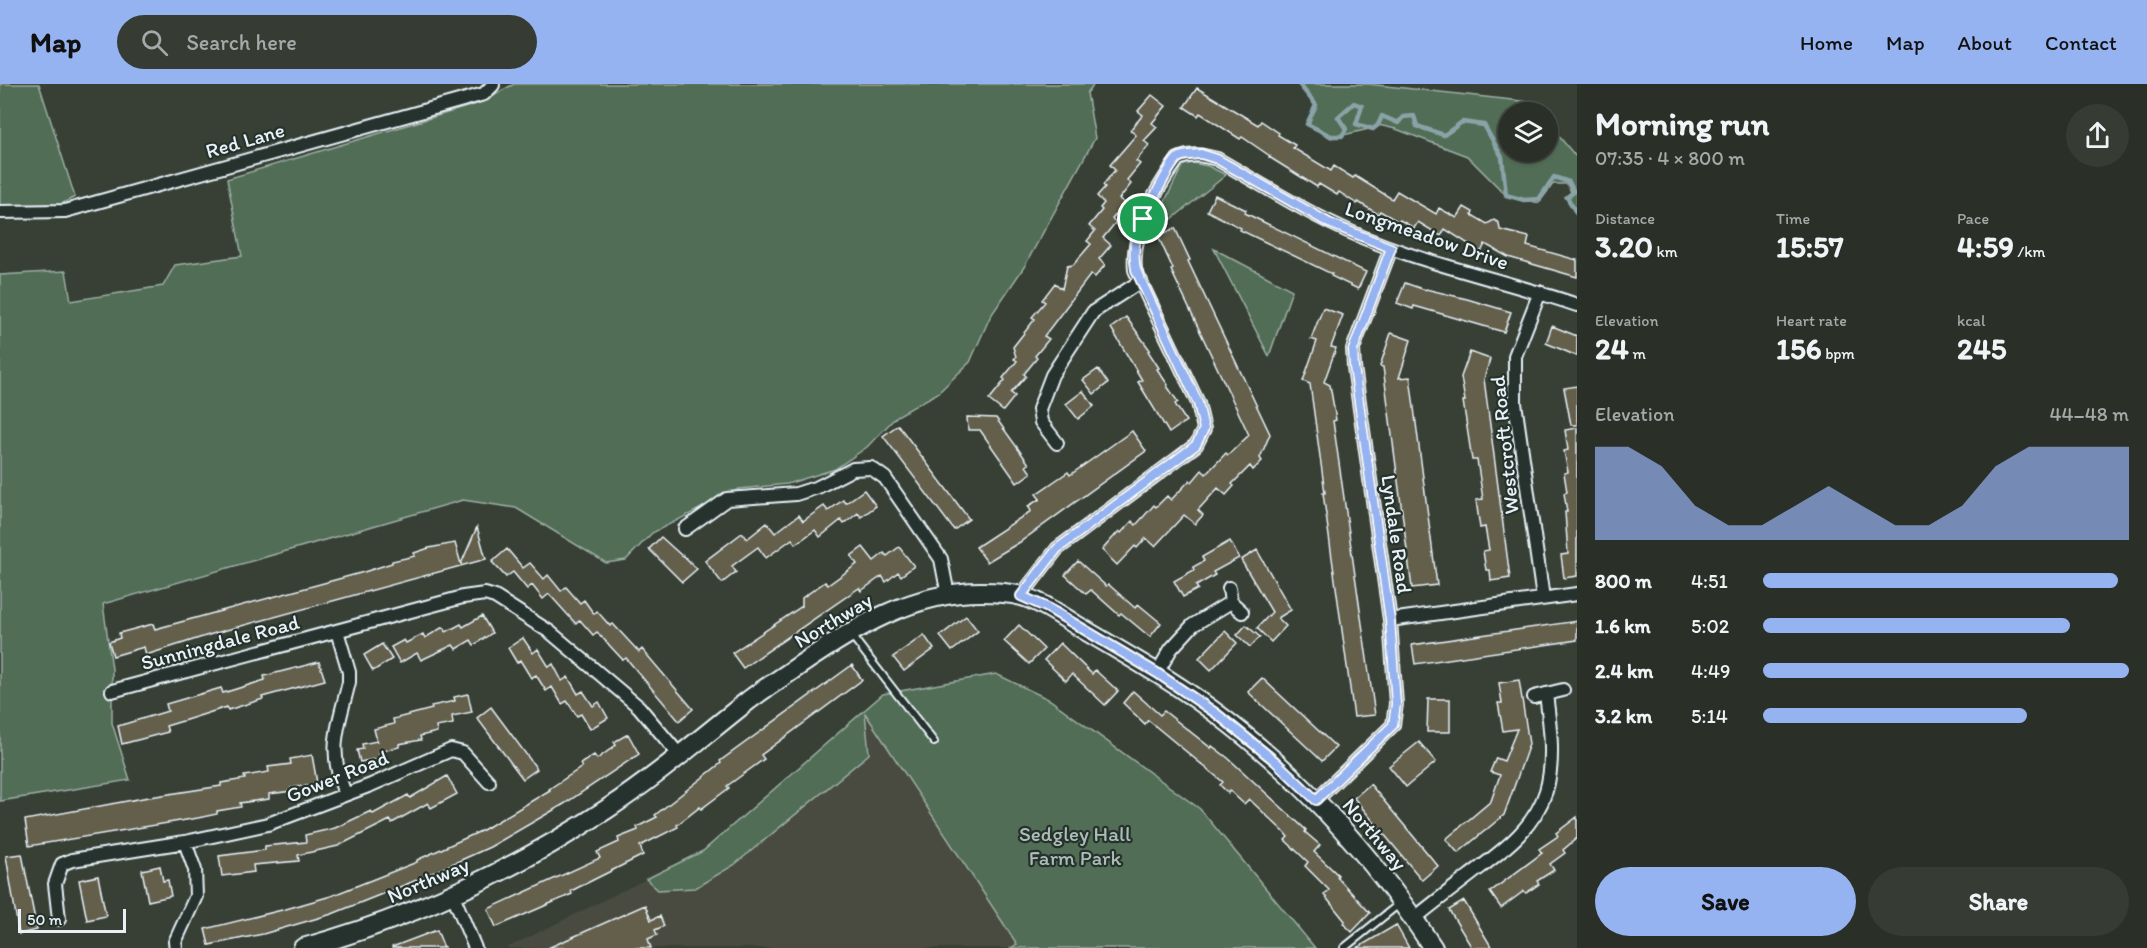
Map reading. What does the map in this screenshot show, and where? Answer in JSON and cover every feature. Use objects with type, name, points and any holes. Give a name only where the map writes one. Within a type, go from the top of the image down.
[{"type":"street","name":"Red Lane","points":[[0,212],[64,211],[484,94],[493,85]]},
{"type":"street","name":"Longmeadow Drive","points":[[1021,596],[1057,549],[1196,445],[1204,429],[1198,403],[1136,270],[1134,255],[1136,236],[1169,170],[1178,159],[1201,154],[1217,159],[1329,223],[1391,248],[1577,305]]},
{"type":"street","name":"Lyndale Road","points":[[1316,800],[1393,725],[1396,704],[1390,620],[1353,350],[1391,248]]},
{"type":"street","points":[[1057,442],[1041,422],[1039,409],[1052,375],[1093,312],[1141,281]]},
{"type":"street","name":"Westcroft Road","points":[[1540,292],[1515,356],[1515,403],[1543,598]]},
{"type":"street","points":[[685,529],[727,498],[796,494],[818,487],[853,469],[871,468],[885,478],[941,559],[948,595]]},
{"type":"street","points":[[1229,588],[1231,602],[1242,612]]},
{"type":"street","name":"Northway","points":[[303,948],[359,932],[453,895],[553,843],[610,807],[681,757],[750,699],[849,632],[877,616],[948,595],[981,592],[1021,596],[1048,608],[1157,673],[1217,714],[1275,761],[1316,800],[1348,835],[1401,902],[1433,948]]},
{"type":"street","name":"Sunningdale Road","points":[[112,691],[463,597],[485,594],[495,597],[550,632],[639,707],[681,757]]},
{"type":"street","points":[[1390,620],[1577,594]]},
{"type":"street","points":[[1157,673],[1171,650],[1193,625],[1231,602]]},
{"type":"street","points":[[337,631],[350,682],[335,738],[334,759],[345,794]]},
{"type":"street","points":[[1534,697],[1563,690]]},
{"type":"street","points":[[1414,919],[1511,843],[1535,814],[1545,794],[1550,774],[1549,717],[1546,694]]},
{"type":"street","name":"Gower Road","points":[[59,919],[55,884],[62,864],[72,860],[185,842],[268,824],[451,750],[463,753],[489,782]]},
{"type":"street","points":[[176,948],[175,942],[196,897],[195,870],[185,842]]},
{"type":"street","points":[[453,895],[475,948]]},
{"type":"lane","points":[[849,632],[934,742]]},
{"type":"lane","points":[[1344,948],[1401,902]]},
{"type":"shaded area","points":[[864,712],[1017,944],[1011,948],[507,948],[703,851]]},
{"type":"green space","points":[[0,84],[39,84],[75,197],[61,204],[0,205]]},
{"type":"green space","points":[[514,84],[1094,84],[1087,93],[1095,138],[1024,267],[990,317],[970,362],[938,393],[897,416],[867,447],[835,469],[787,484],[739,489],[652,533],[626,560],[606,563],[516,508],[463,500],[103,604],[112,669],[112,723],[130,780],[0,801],[0,275],[66,271],[71,301],[163,286],[175,265],[242,256],[227,179],[477,104]]},
{"type":"green space","points":[[1299,84],[1368,84],[1530,102],[1498,102],[1498,162],[1558,162],[1558,135],[1577,158],[1577,214],[1565,197],[1571,192],[1567,184],[1553,184],[1539,203],[1506,195],[1467,156],[1396,129],[1378,125],[1331,138],[1309,125],[1315,105]]},
{"type":"green space","points":[[1193,163],[1208,166],[1226,175],[1145,241],[1183,165]]},
{"type":"green space","points":[[1214,249],[1292,290],[1269,356]]},
{"type":"green space","name":"Sedgley Hall Farm Park","points":[[996,674],[1050,700],[1200,809],[1315,948],[1011,948],[1017,944],[865,713],[869,754],[734,865],[695,888],[658,890],[646,879],[703,851],[883,694]]},
{"type":"building","points":[[1197,88],[1258,125],[1261,121],[1295,145],[1293,148],[1331,171],[1334,166],[1392,199],[1397,191],[1436,214],[1439,208],[1457,218],[1464,207],[1487,224],[1494,220],[1499,223],[1500,230],[1529,237],[1527,246],[1577,260],[1577,277],[1508,257],[1485,244],[1481,252],[1445,229],[1441,236],[1418,222],[1414,228],[1380,211],[1378,214],[1358,202],[1357,204],[1339,192],[1337,195],[1319,184],[1317,187],[1242,137],[1240,139],[1200,113],[1198,116],[1184,107]]},
{"type":"building","points":[[1152,95],[1166,106],[1152,123],[1157,127],[1144,141],[1149,145],[1136,161],[1140,164],[1127,180],[1131,184],[1119,199],[1125,203],[1112,219],[1116,222],[1103,238],[1111,245],[1099,259],[1105,265],[1095,277],[1091,274],[1044,336],[1049,339],[1035,356],[1037,358],[1024,374],[1026,376],[1011,393],[1015,396],[1003,411],[989,400],[1017,361],[1014,359],[1016,357],[1013,347],[1035,319],[1032,317],[1045,302],[1042,300],[1055,283],[1062,289],[1067,266],[1073,265],[1091,244],[1087,241],[1095,231],[1089,226],[1102,210],[1100,208],[1104,203],[1097,196],[1115,170],[1110,165],[1136,135],[1130,130],[1143,115],[1138,111]]},
{"type":"building","points":[[1215,195],[1246,210],[1245,213],[1366,272],[1358,289],[1207,211]]},
{"type":"building","points":[[1175,228],[1190,260],[1188,261],[1270,434],[1260,458],[1262,461],[1253,470],[1250,466],[1232,484],[1234,486],[1226,495],[1218,488],[1198,510],[1203,515],[1195,524],[1184,515],[1155,546],[1146,538],[1117,565],[1102,550],[1119,531],[1121,533],[1132,521],[1136,525],[1154,505],[1156,507],[1167,496],[1171,500],[1202,470],[1206,474],[1226,453],[1228,455],[1249,435],[1171,270],[1173,269],[1158,236]]},
{"type":"building","points":[[1405,283],[1511,312],[1504,332],[1397,303]]},
{"type":"building","points":[[1323,308],[1343,315],[1331,347],[1336,348],[1324,382],[1330,385],[1336,420],[1333,421],[1375,715],[1354,717],[1310,384],[1303,381],[1317,341],[1311,339]]},
{"type":"building","points":[[1126,317],[1150,350],[1148,351],[1159,368],[1157,369],[1178,402],[1175,404],[1186,421],[1169,433],[1138,382],[1142,380],[1111,328]]},
{"type":"building","points":[[1552,326],[1577,336],[1577,356],[1546,343]]},
{"type":"building","points":[[1391,333],[1411,340],[1399,378],[1410,377],[1437,585],[1412,588],[1383,367],[1380,366]]},
{"type":"building","points":[[1470,352],[1490,359],[1484,379],[1510,578],[1491,581],[1490,570],[1486,570],[1483,551],[1489,550],[1485,527],[1480,528],[1476,500],[1483,499],[1477,460],[1472,460],[1463,401],[1465,401],[1461,377]]},
{"type":"building","points":[[1098,369],[1108,383],[1094,394],[1083,380]]},
{"type":"building","points":[[1577,386],[1577,425],[1571,425],[1564,388]]},
{"type":"building","points":[[1083,391],[1094,406],[1078,419],[1066,404]]},
{"type":"building","points":[[967,417],[996,418],[1029,464],[1026,466],[1031,473],[1017,483],[980,430],[968,430]]},
{"type":"building","points":[[898,425],[969,519],[954,530],[883,436]]},
{"type":"building","points":[[1577,428],[1577,576],[1564,578],[1561,555],[1568,554],[1564,493],[1567,492],[1564,473],[1568,472],[1564,451],[1568,450],[1565,430]]},
{"type":"building","points":[[1132,431],[1146,451],[1020,542],[987,562],[976,547],[1031,511],[1028,506],[1040,499],[1036,494],[1068,472],[1070,475]]},
{"type":"building","points":[[864,490],[876,506],[861,517],[858,513],[844,524],[841,520],[820,537],[815,530],[796,544],[792,539],[766,558],[758,547],[732,566],[736,572],[722,583],[705,561],[742,533],[747,539],[767,523],[775,533],[799,515],[803,521],[824,506],[828,511],[843,500],[846,503]]},
{"type":"building","points":[[477,527],[486,559],[212,634],[146,655],[144,647],[113,656],[109,642],[120,638],[119,633],[153,624],[155,629],[364,572],[392,563],[392,561],[415,556],[414,553],[429,548],[455,543],[461,564]]},
{"type":"building","points":[[661,537],[697,569],[682,582],[649,549]]},
{"type":"building","points":[[1230,541],[1239,558],[1213,572],[1215,575],[1196,586],[1198,589],[1183,597],[1174,581],[1194,570],[1193,567],[1204,561],[1202,557]]},
{"type":"building","points":[[863,547],[874,561],[884,553],[887,556],[899,547],[914,566],[901,576],[898,572],[886,582],[882,576],[861,591],[859,588],[743,668],[732,653],[802,606],[802,598],[825,582],[828,585],[857,564],[851,556]]},
{"type":"building","points":[[507,549],[523,568],[530,563],[544,579],[548,575],[561,591],[566,587],[580,603],[584,600],[594,614],[597,611],[610,626],[613,624],[639,652],[642,649],[693,709],[679,721],[626,658],[623,660],[597,632],[593,635],[580,620],[576,624],[549,594],[543,599],[532,585],[527,589],[513,572],[506,577],[492,562]]},
{"type":"building","points":[[1257,550],[1291,610],[1278,618],[1286,626],[1271,642],[1257,628],[1272,612],[1241,560]]},
{"type":"building","points":[[1078,561],[1135,608],[1138,604],[1161,623],[1150,637],[1121,613],[1119,615],[1091,590],[1086,594],[1065,575]]},
{"type":"building","points":[[482,616],[492,633],[474,645],[471,640],[456,649],[453,645],[421,660],[417,653],[400,663],[391,647],[404,640],[406,643],[423,634],[425,638],[443,627],[446,632],[461,624],[463,627]]},
{"type":"building","points":[[966,616],[978,631],[952,651],[940,636]]},
{"type":"building","points":[[1577,621],[1577,640],[1415,664],[1412,645]]},
{"type":"building","points":[[1019,625],[1044,649],[1029,664],[1004,641]]},
{"type":"building","points":[[1246,625],[1260,637],[1250,647],[1237,635]]},
{"type":"building","points":[[1225,631],[1237,643],[1211,670],[1199,658]]},
{"type":"building","points":[[924,635],[934,649],[904,671],[893,657]]},
{"type":"building","points":[[523,638],[533,653],[538,649],[549,667],[553,664],[562,681],[568,677],[578,694],[583,691],[593,706],[599,702],[608,718],[590,729],[581,714],[577,716],[567,701],[562,704],[552,687],[546,691],[536,675],[531,678],[520,660],[517,663],[508,648]]},
{"type":"building","points":[[1060,643],[1092,674],[1095,670],[1118,691],[1105,705],[1072,674],[1066,681],[1044,660]]},
{"type":"building","points":[[382,644],[392,659],[373,671],[364,655]]},
{"type":"building","points":[[319,662],[325,680],[262,697],[263,699],[228,710],[227,707],[166,726],[168,732],[122,744],[118,726],[168,711],[166,704],[221,688],[223,693],[265,680],[264,676]]},
{"type":"building","points":[[852,665],[862,680],[761,755],[764,759],[727,786],[729,788],[677,825],[678,827],[640,846],[643,855],[571,891],[572,894],[496,927],[488,909],[600,858],[597,852],[619,842],[618,838],[638,830],[637,827],[657,817],[655,815],[721,763],[720,761]]},
{"type":"building","points":[[1262,678],[1336,747],[1322,761],[1248,692]]},
{"type":"building","points":[[1519,680],[1529,744],[1514,787],[1504,815],[1458,853],[1446,839],[1491,801],[1500,775],[1490,772],[1496,758],[1504,761],[1517,729],[1503,731],[1498,703],[1502,703],[1499,683]]},
{"type":"building","points":[[1133,691],[1160,715],[1164,711],[1211,748],[1212,746],[1228,758],[1320,845],[1314,852],[1338,875],[1337,877],[1370,913],[1352,932],[1324,895],[1329,890],[1305,866],[1308,862],[1285,840],[1288,837],[1283,831],[1249,799],[1244,804],[1230,791],[1228,793],[1220,785],[1223,782],[1148,720],[1145,724],[1123,703]]},
{"type":"building","points":[[468,694],[472,712],[452,716],[453,724],[436,727],[437,732],[420,736],[421,740],[399,744],[399,747],[379,752],[380,758],[360,762],[357,750],[363,749],[362,744],[377,741],[374,729],[394,724],[393,719],[432,709],[431,706],[455,701],[454,697]]},
{"type":"building","points":[[1428,699],[1450,699],[1450,732],[1427,732]]},
{"type":"building","points":[[491,707],[537,769],[523,779],[477,718]]},
{"type":"building","points":[[628,734],[639,754],[564,804],[490,847],[332,914],[263,934],[209,945],[205,929],[331,896],[417,862],[483,830],[550,790],[582,767],[580,764],[594,755],[597,759],[616,745],[614,742]]},
{"type":"building","points":[[1419,742],[1436,762],[1406,787],[1389,766]]},
{"type":"building","points":[[312,755],[317,783],[291,788],[292,791],[269,794],[269,799],[240,803],[241,807],[217,811],[217,814],[198,818],[29,846],[25,820],[221,786],[221,783],[245,779],[244,776],[269,772],[268,767],[291,764],[290,759]]},
{"type":"building","points":[[447,776],[457,794],[431,808],[428,803],[392,823],[390,820],[338,846],[298,855],[299,861],[253,865],[254,872],[222,876],[219,856],[265,850],[265,846],[306,842],[305,835],[335,828],[371,811],[373,814],[408,795],[410,798]]},
{"type":"building","points":[[1370,784],[1438,866],[1422,880],[1354,798]]},
{"type":"building","points":[[1577,817],[1577,838],[1563,850],[1565,853],[1550,864],[1554,870],[1537,881],[1539,884],[1526,893],[1524,891],[1501,908],[1490,892],[1542,853],[1539,849],[1558,836],[1556,833]]},
{"type":"building","points":[[22,854],[37,930],[19,934],[6,856]]},
{"type":"building","points":[[160,866],[163,881],[168,880],[171,896],[148,901],[142,870]]},
{"type":"building","points":[[98,876],[106,916],[87,920],[79,880]]},
{"type":"building","points":[[1464,901],[1492,948],[1472,948],[1449,910]]},
{"type":"building","points":[[645,905],[651,920],[660,916],[664,926],[655,930],[657,935],[648,939],[651,948],[548,948]]},
{"type":"building","points":[[1396,925],[1409,948],[1357,948]]},
{"type":"building","points":[[437,930],[444,948],[392,948],[392,947]]},
{"type":"waterway","points":[[1299,84],[1316,105],[1307,124],[1331,136],[1342,136],[1346,129],[1338,117],[1354,103],[1362,106],[1356,124],[1373,129],[1378,125],[1382,116],[1398,123],[1403,117],[1414,116],[1417,126],[1444,135],[1462,122],[1484,125],[1502,157],[1506,195],[1524,200],[1539,199],[1554,177],[1569,182],[1574,192],[1567,197],[1577,214]]},
{"type":"route","points":[[1201,154],[1217,159],[1329,223],[1391,248],[1353,350],[1390,620],[1396,704],[1393,725],[1316,800],[1275,761],[1217,714],[1157,673],[1048,608],[1021,596],[1057,549],[1196,445],[1204,429],[1198,403],[1136,270],[1134,255],[1136,236],[1143,219],[1169,170],[1178,159],[1201,154]]}]
